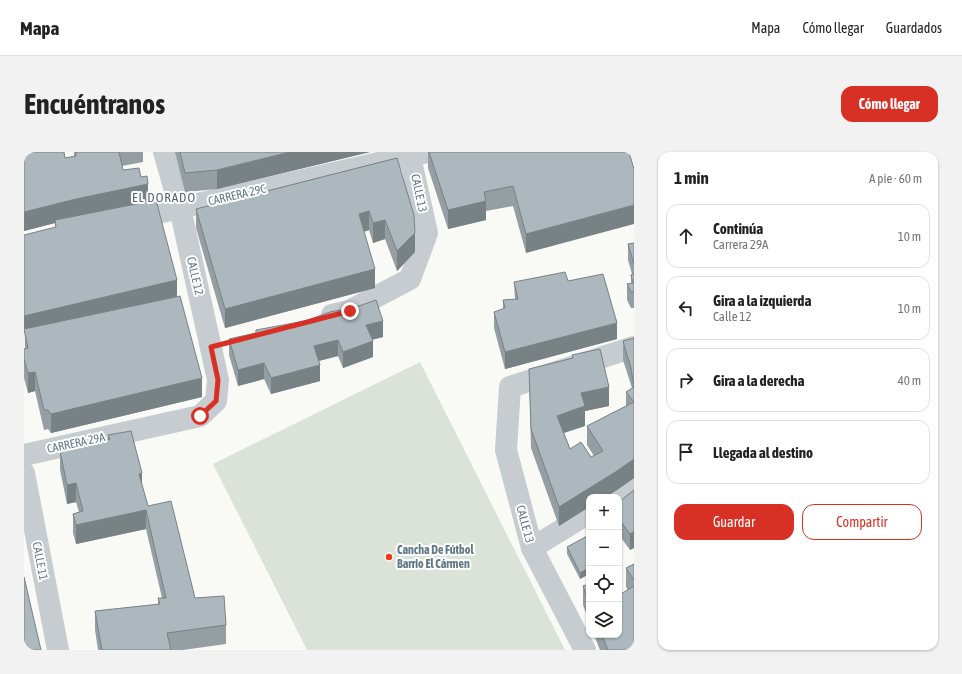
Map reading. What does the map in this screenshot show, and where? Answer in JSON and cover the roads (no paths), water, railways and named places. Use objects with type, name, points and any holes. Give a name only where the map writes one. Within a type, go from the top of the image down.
[{"type":"street","name":"CALLE 12","points":[[164,152],[180,208],[192,300],[218,345],[218,380],[216,401]]},
{"type":"street","name":"CARRERA 29C","points":[[110,223],[416,153]]},
{"type":"street","name":"CALLE 13","points":[[311,321],[350,311],[410,279],[428,233],[416,153]]},
{"type":"street","name":"CALLE 13","points":[[585,650],[532,548],[506,450],[510,387],[634,347]]},
{"type":"street","name":"CARRERA 29A","points":[[24,455],[200,416],[216,401]]},
{"type":"street","name":"CALLE 11","points":[[24,473],[32,566],[58,650]]},
{"type":"street","points":[[620,494],[634,485]]},
{"type":"street","points":[[532,548],[586,515]]},
{"type":"place","name":"Cancha De Fútbol Barrio El Cármen","points":[[389,557]]},
{"type":"district","name":"EL DORADO","points":[[164,197]]}]
